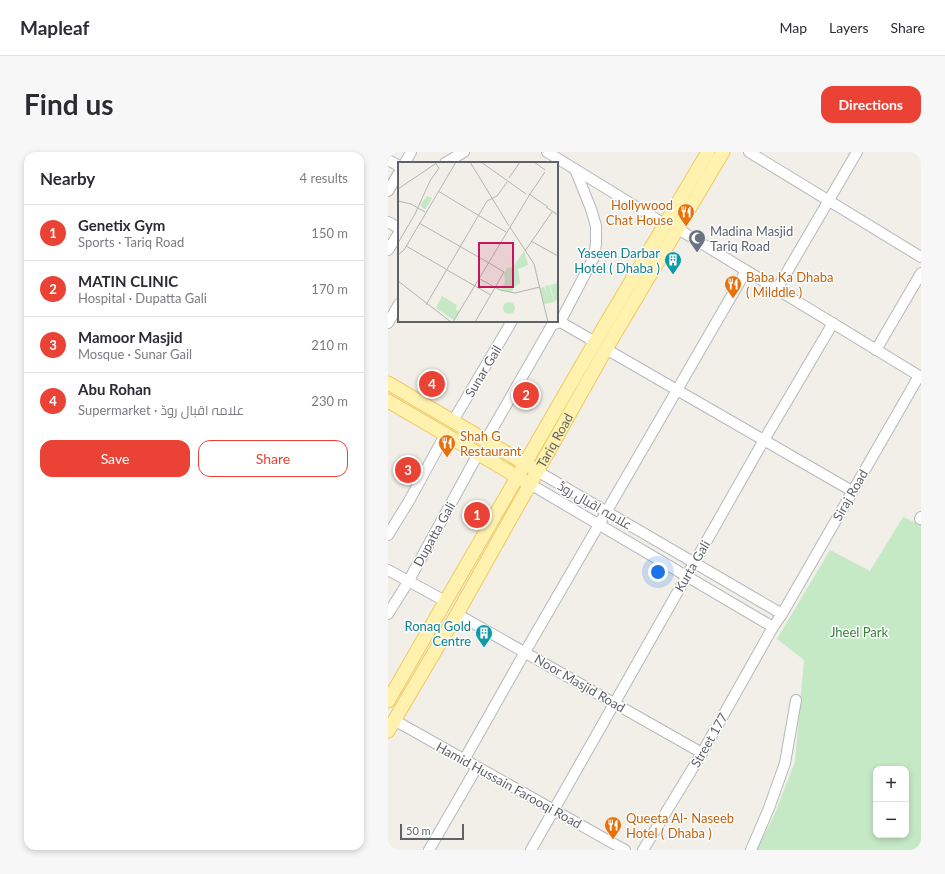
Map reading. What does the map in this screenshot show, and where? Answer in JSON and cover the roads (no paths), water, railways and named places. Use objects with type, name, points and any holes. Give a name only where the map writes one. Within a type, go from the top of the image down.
[{"type":"main road","name":"Tariq Road","points":[[391,726],[457,614],[606,349],[672,227],[708,152]]},
{"type":"main road","name":"Tariq Road","points":[[388,701],[595,342],[723,152]]},
{"type":"main road","name":"علامہ اقبال روڈ","points":[[388,383],[537,470]]},
{"type":"main road","name":"علامہ اقبال روڈ","points":[[388,401],[530,484]]},
{"type":"street","points":[[406,162],[411,152]]},
{"type":"street","points":[[447,162],[464,152]]},
{"type":"street","points":[[548,152],[559,155],[575,169],[920,376]]},
{"type":"street","points":[[750,152],[921,258]]},
{"type":"street","points":[[777,289],[830,201],[857,152]]},
{"type":"street","points":[[388,160],[398,165]]},
{"type":"street","points":[[575,169],[593,215],[596,226],[596,244],[594,257],[558,321],[595,342]]},
{"type":"street","points":[[388,191],[398,175]]},
{"type":"street","points":[[388,222],[398,227]]},
{"type":"street","points":[[388,250],[398,235]]},
{"type":"street","points":[[464,760],[746,271]]},
{"type":"street","points":[[876,350],[921,273]]},
{"type":"street","points":[[388,323],[398,306]]},
{"type":"street","name":"Sunar Gail","points":[[453,421],[511,322]]},
{"type":"street","points":[[486,440],[552,326],[557,322]]},
{"type":"street","name":"Kurta Gali","points":[[531,850],[686,576],[833,323]]},
{"type":"street","points":[[606,349],[852,491]]},
{"type":"street","name":"Siraj Road","points":[[773,627],[920,376]]},
{"type":"street","points":[[388,535],[409,501],[445,434]]},
{"type":"street","name":"Dupatta Gali","points":[[388,614],[408,582],[478,454]]},
{"type":"street","name":"علامہ اقبال روڈ","points":[[537,470],[782,614]]},
{"type":"street","name":"علامہ اقبال روڈ","points":[[530,484],[773,627]]},
{"type":"street","points":[[388,570],[445,601]]},
{"type":"street","name":"Noor Masjid Road","points":[[457,614],[702,753]]},
{"type":"street","name":"Street 177","points":[[643,850],[702,753],[773,627]]},
{"type":"street","points":[[752,850],[785,763],[796,700]]},
{"type":"street","name":"Hamid Hussain Farooqi Road","points":[[391,726],[464,760],[625,850]]},
{"type":"street","points":[[429,850],[477,767]]},
{"type":"place","name":"Hollywood Chat House","points":[[686,227]]},
{"type":"place","name":"Madina Masjid Tariq Road","points":[[697,253]]},
{"type":"place","name":"Yaseen Darbar Hotel ( Dhaba )","points":[[673,275]]},
{"type":"place","name":"Baba Ka Dhaba ( Milddle )","points":[[733,299]]},
{"type":"place","name":"Abu Rohan","points":[[432,384]]},
{"type":"place","name":"MATIN CLINIC","points":[[526,395]]},
{"type":"place","name":"Shah G Restaurant","points":[[447,458]]},
{"type":"place","name":"Mamoor Masjid","points":[[408,470]]},
{"type":"place","name":"Genetix Gym","points":[[477,515]]},
{"type":"place","name":"Ronaq Gold Centre","points":[[484,648]]},
{"type":"place","name":"Queeta Al- Naseeb Hotel ( Dhaba )","points":[[613,840]]},
{"type":"park label","name":"Jheel Park","points":[[859,632]]}]
